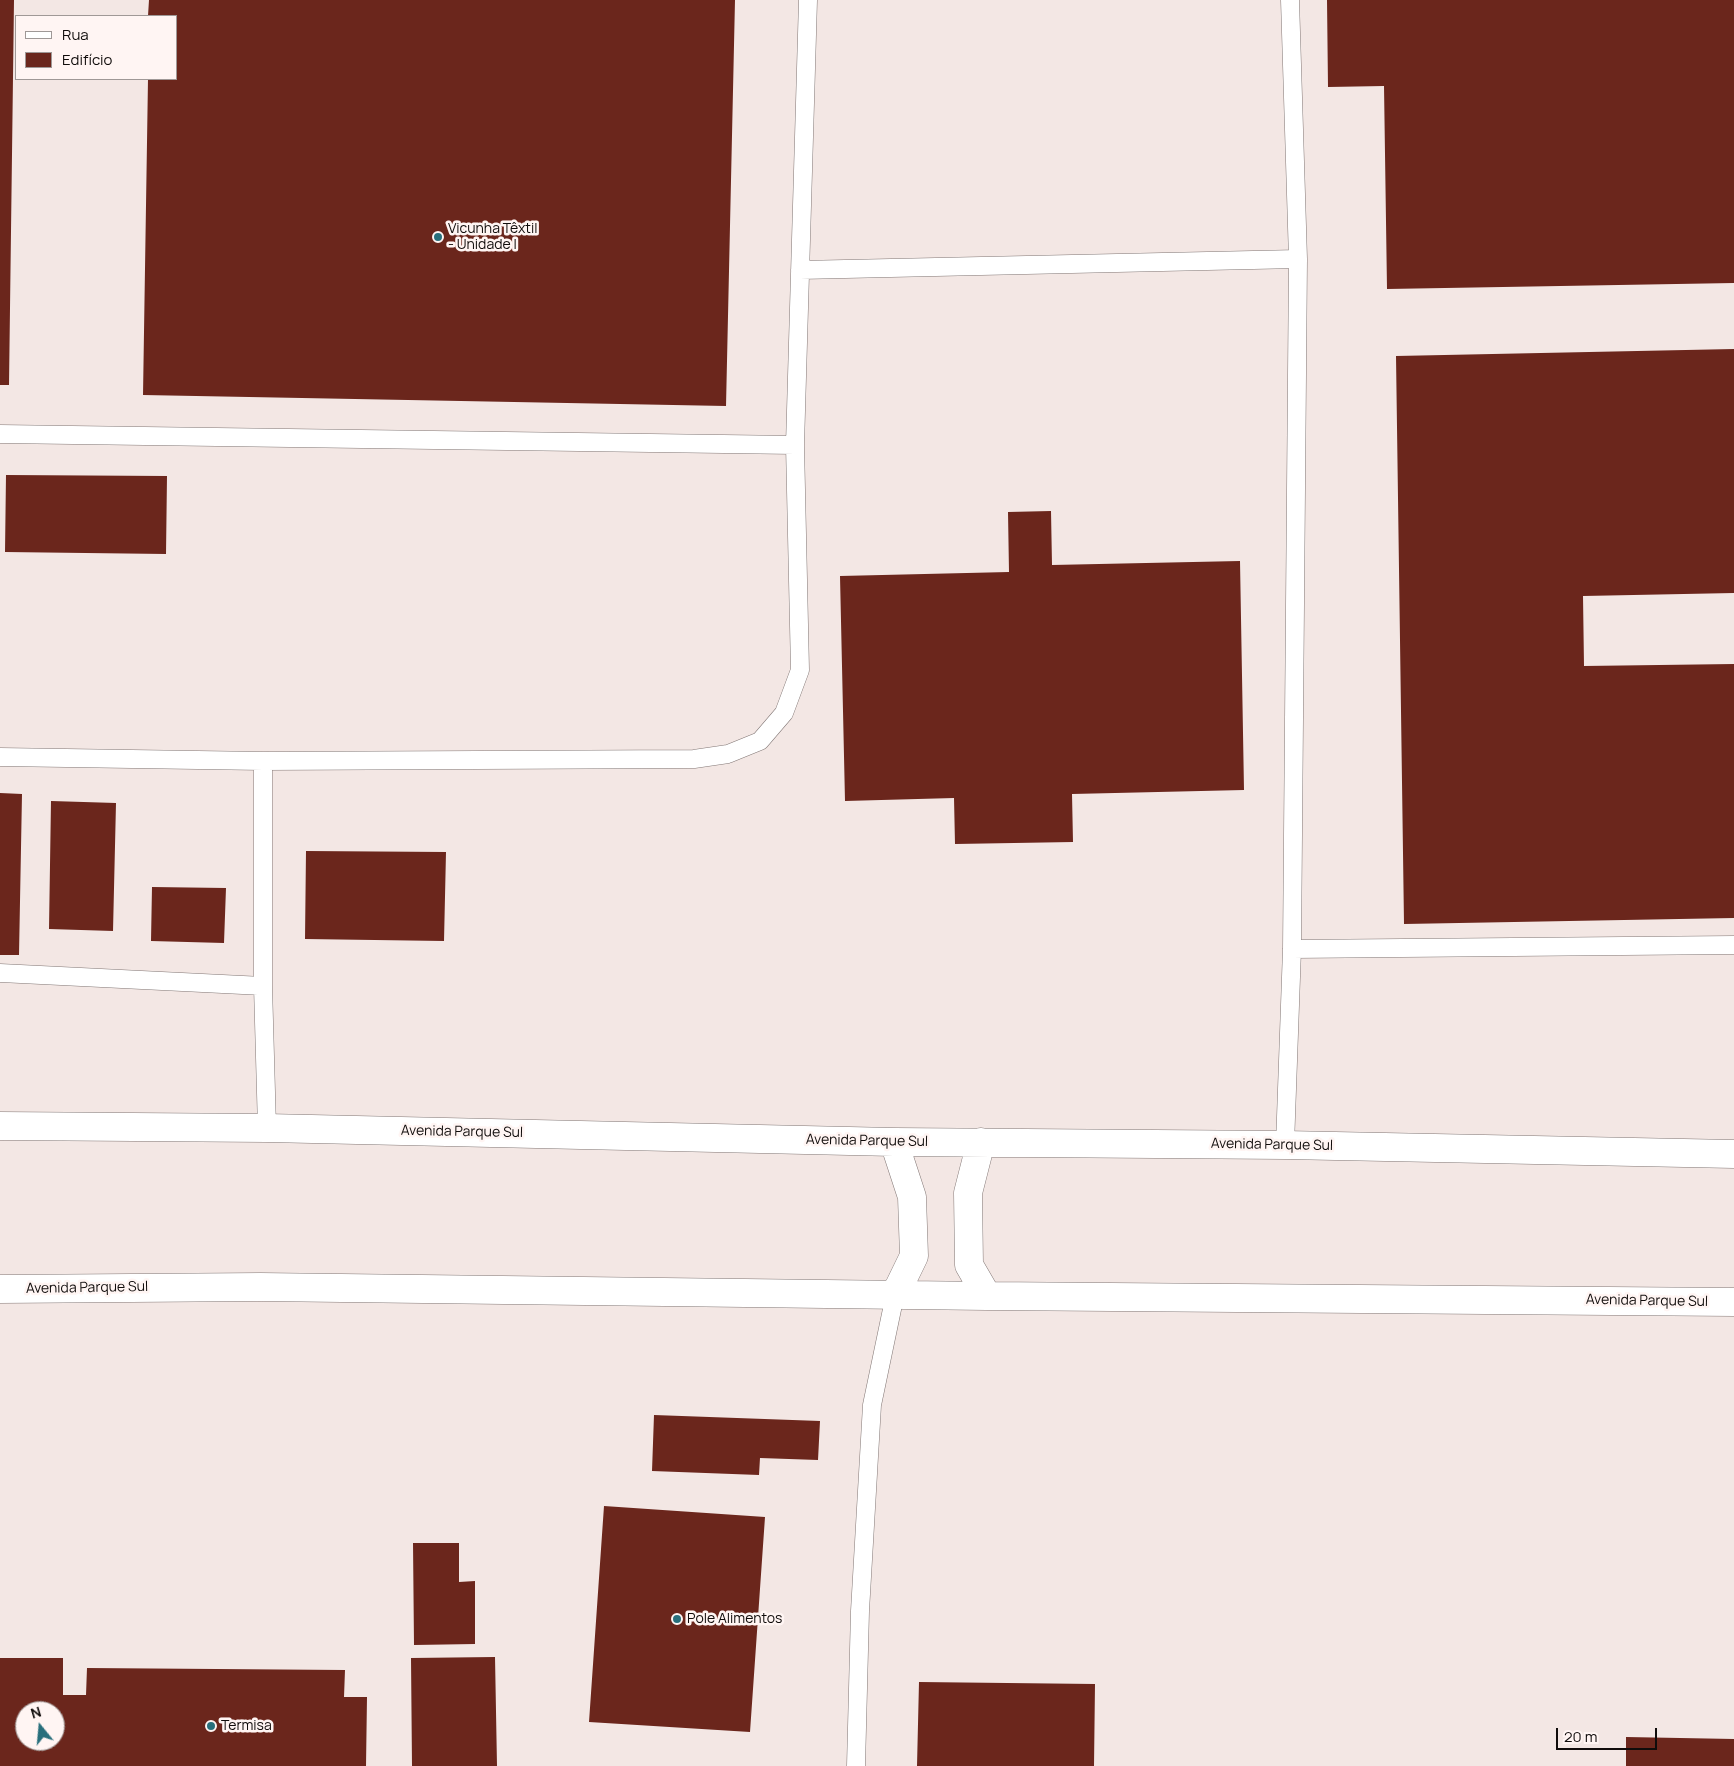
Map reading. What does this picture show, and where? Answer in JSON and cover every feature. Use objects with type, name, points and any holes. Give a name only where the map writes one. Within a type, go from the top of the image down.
[{"type":"street","name":"Avenida Parque Sul","points":[[0,1126],[267,1128],[894,1142],[1285,1145],[1734,1154]]},
{"type":"street","points":[[894,1142],[912,1197],[914,1256],[895,1295]]},
{"type":"street","points":[[981,1142],[968,1193],[970,1265],[987,1296]]},
{"type":"street","name":"Avenida Parque Sul","points":[[0,1289],[261,1287],[987,1296],[1734,1302]]},
{"type":"lane","points":[[0,757],[263,761],[694,759],[728,754],[760,740],[784,714],[800,670],[795,445],[808,0]]},
{"type":"lane","points":[[1285,1145],[1292,949],[1298,258],[1290,0]]},
{"type":"lane","points":[[800,270],[1298,258]]},
{"type":"lane","points":[[0,434],[795,445]]},
{"type":"lane","points":[[263,761],[263,986],[267,1128]]},
{"type":"lane","points":[[1292,949],[1734,945]]},
{"type":"lane","points":[[0,973],[263,986]]},
{"type":"lane","points":[[856,1766],[860,1611],[872,1405],[895,1295]]},
{"type":"building","points":[[0,0],[14,0],[9,385],[0,385]]},
{"type":"building","name":"Vicunha Têxtil - Unidade I","points":[[149,0],[735,0],[726,406],[143,395],[148,80],[178,80],[178,15],[148,15]]},
{"type":"building","points":[[1327,0],[1734,0],[1734,283],[1387,289],[1384,86],[1328,87]]},
{"type":"building","points":[[1734,349],[1734,593],[1583,596],[1584,666],[1734,664],[1734,918],[1404,924],[1396,356]]},
{"type":"building","points":[[6,475],[167,476],[166,554],[5,552]]},
{"type":"building","points":[[1051,511],[1052,565],[1240,561],[1244,790],[1072,794],[1073,842],[955,844],[954,798],[845,801],[840,576],[1009,572],[1008,512]]},
{"type":"building","points":[[0,793],[22,794],[19,955],[0,955]]},
{"type":"building","points":[[51,801],[116,803],[113,931],[49,929]]},
{"type":"building","points":[[306,851],[446,852],[444,941],[305,939]]},
{"type":"building","points":[[152,887],[226,888],[224,943],[151,941]]},
{"type":"building","points":[[654,1415],[820,1421],[818,1460],[760,1458],[759,1475],[652,1471]]},
{"type":"building","name":"Pole Alimentos","points":[[604,1506],[765,1517],[750,1732],[589,1722]]},
{"type":"building","points":[[413,1543],[459,1543],[459,1582],[475,1581],[475,1644],[414,1645]]},
{"type":"building","points":[[495,1657],[497,1766],[412,1766],[411,1658]]},
{"type":"building","name":"Termisa","points":[[0,1658],[63,1658],[63,1695],[86,1695],[87,1668],[345,1670],[344,1697],[367,1697],[366,1766],[0,1766]]},
{"type":"building","points":[[919,1682],[1095,1684],[1094,1766],[917,1766]]},
{"type":"building","points":[[1626,1737],[1734,1739],[1734,1766],[1626,1766]]},
{"type":"place","name":"Vicunha Têxtil - Unidade I","points":[[438,237]]},
{"type":"place","name":"Pole Alimentos","points":[[677,1619]]},
{"type":"place","name":"Termisa","points":[[211,1726]]}]
